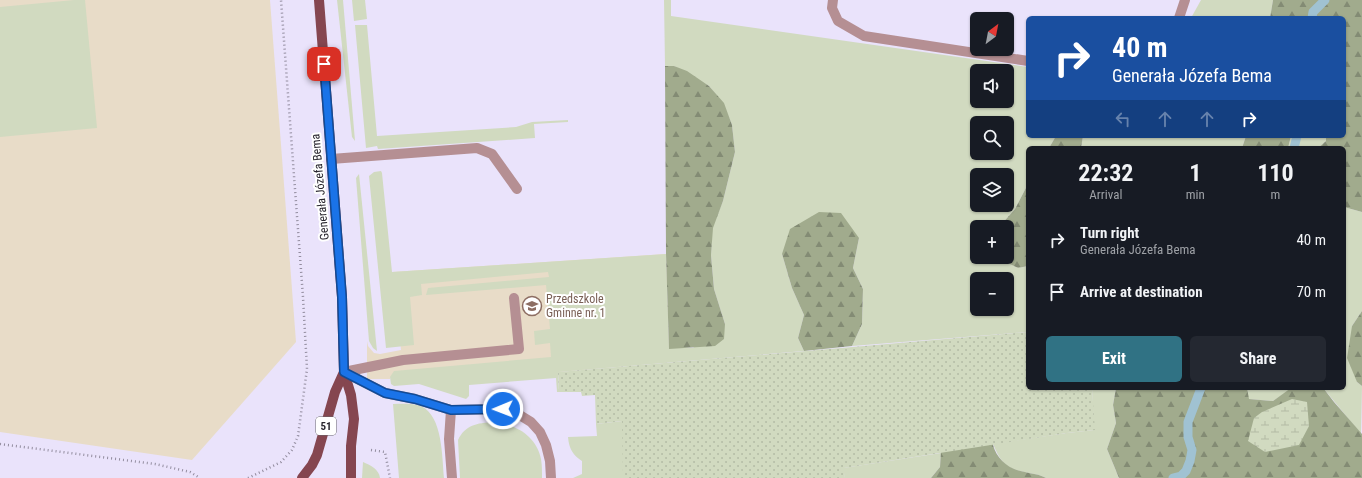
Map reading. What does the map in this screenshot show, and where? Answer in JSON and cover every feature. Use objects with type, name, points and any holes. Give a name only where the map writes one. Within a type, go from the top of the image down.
[{"type":"main road","name":"Generała Józefa Bema","points":[[319,0],[342,297],[344,372],[351,396],[354,419],[351,446],[351,478]]},
{"type":"main road","name":"Generała Józefa Bema","points":[[302,478],[312,465],[317,455],[335,392],[344,372]]},
{"type":"lane","points":[[833,0],[832,8],[838,21],[864,36],[1026,61]]},
{"type":"lane","points":[[1181,16],[1185,0]]},
{"type":"lane","points":[[331,159],[476,148],[492,154],[517,188]]},
{"type":"lane","points":[[344,372],[402,360],[519,349],[514,298]]},
{"type":"lane","points":[[344,372],[385,393],[415,399],[451,410],[503,409],[518,414],[532,422],[540,432],[546,445],[550,461],[551,478]]},
{"type":"lane","points":[[451,410],[450,439],[452,478]]},
{"type":"path","points":[[248,478],[280,462],[292,450],[298,436],[307,369],[281,0]]},
{"type":"path","points":[[0,444],[155,464],[190,472],[200,478]]},
{"type":"shaded area","points":[[0,0],[270,0],[296,342],[192,460],[0,432]]},
{"type":"shaded area","name":"Przedszkole Gminne nr. 1","points":[[666,254],[669,362],[481,379],[390,377],[390,379],[367,379],[367,341],[368,346],[374,353],[380,354],[401,350],[392,272]]},
{"type":"green space","points":[[85,0],[97,128],[0,137],[0,7]]},
{"type":"green space","points":[[337,0],[343,0],[355,141],[352,137]]},
{"type":"green space","points":[[352,0],[365,0],[367,19],[354,21]]},
{"type":"green space","points":[[664,0],[671,0],[671,16],[1007,64],[970,64],[970,108],[1014,108],[1014,65],[1026,67],[1026,138],[1055,138],[1050,146],[1026,146],[1026,188],[1014,210],[1014,168],[970,168],[970,212],[1012,212],[1005,220],[970,220],[970,264],[1011,264],[1018,268],[1026,266],[1026,332],[852,346],[862,324],[863,289],[853,268],[859,238],[782,254],[792,288],[804,315],[798,338],[804,351],[558,372],[559,392],[557,392],[556,378],[469,385],[469,396],[466,399],[419,384],[394,386],[391,384],[390,377],[394,371],[551,357],[550,343],[535,345],[534,331],[550,329],[546,285],[426,295],[428,288],[549,277],[548,272],[421,284],[422,295],[410,297],[414,345],[386,348],[369,176],[374,172],[381,171],[382,173],[392,272],[666,254],[669,348],[693,348],[725,324],[714,289],[711,255],[712,228],[723,201],[735,152],[732,125],[723,103],[709,86],[674,66],[665,66]]},
{"type":"green space","points":[[1201,0],[1273,0],[1270,16],[1192,16]]},
{"type":"green space","points":[[1273,0],[1362,0],[1362,212],[1346,208],[1346,146],[1320,146],[1326,141],[1326,138],[1346,138],[1346,16],[1270,16]]},
{"type":"green space","points":[[355,25],[367,25],[377,136],[516,127],[532,122],[568,120],[568,122],[534,124],[535,138],[378,149],[377,146],[366,148]]},
{"type":"green space","points":[[665,66],[674,66],[687,71],[709,86],[724,103],[732,125],[735,152],[723,201],[713,228],[711,255],[714,289],[725,324],[724,339],[715,346],[669,349],[666,254]]},
{"type":"green space","points":[[1055,138],[1083,138],[1081,146],[1050,146]]},
{"type":"green space","points":[[1083,138],[1245,138],[1243,146],[1081,146]]},
{"type":"green space","points":[[1245,138],[1290,138],[1288,146],[1243,146]]},
{"type":"green space","points":[[1290,138],[1326,138],[1326,141],[1320,146],[1288,146]]},
{"type":"green space","points":[[359,174],[377,351],[373,348],[369,341],[356,178]]},
{"type":"green space","points":[[1026,188],[1026,266],[1018,268],[1010,264],[1014,264],[1014,220],[1005,220],[1014,212]]},
{"type":"green space","points":[[1346,208],[1362,212],[1362,311],[1352,326],[1357,382],[1362,386],[1361,434],[1325,390],[1346,390]]},
{"type":"green space","points":[[819,212],[841,213],[859,238],[853,268],[863,289],[862,324],[852,346],[804,351],[798,338],[804,315],[792,288],[782,254],[790,229]]},
{"type":"green space","points":[[1362,311],[1362,386],[1357,382],[1347,358],[1352,326]]},
{"type":"green space","points":[[1026,332],[1026,390],[1092,390],[1095,430],[1067,433],[844,468],[845,478],[623,478],[622,421],[596,424],[595,395],[582,396],[581,392],[559,392],[558,372]]},
{"type":"green space","points":[[1092,390],[1116,390],[1113,405],[1116,423],[1107,449],[1119,478],[1046,478],[1018,471],[1008,466],[1001,460],[993,444],[1067,433],[1094,430]]},
{"type":"green space","points":[[1116,390],[1247,390],[1249,399],[1273,401],[1288,390],[1325,390],[1362,434],[1362,478],[1119,478],[1107,449],[1116,423],[1113,405]]},
{"type":"green space","points":[[1247,390],[1290,390],[1273,401],[1248,399]]},
{"type":"green space","points":[[1292,399],[1307,402],[1309,426],[1299,445],[1265,452],[1248,441],[1254,418],[1262,412]]},
{"type":"green space","points":[[393,404],[411,404],[421,406],[428,411],[434,419],[442,449],[444,478],[399,478]]},
{"type":"green space","points":[[622,421],[668,478],[573,478],[582,474],[582,461],[572,451],[569,445],[568,437],[597,436],[596,424]]},
{"type":"green space","points":[[493,422],[517,428],[529,437],[534,443],[541,459],[542,478],[460,478],[458,440],[468,428],[477,424]]},
{"type":"green space","points":[[993,422],[993,445],[1001,460],[1009,467],[1019,471],[1046,478],[931,478],[940,467],[942,435]]},
{"type":"green space","points":[[941,453],[940,467],[931,478],[845,478],[843,468]]},
{"type":"green space","points":[[363,462],[376,470],[380,478],[362,478]]},
{"type":"waterway","points":[[1312,16],[1313,12],[1325,0]]},
{"type":"waterway","points":[[1294,146],[1296,138]]},
{"type":"waterway","points":[[1173,478],[1181,476],[1186,471],[1190,461],[1192,450],[1188,437],[1188,422],[1200,390]]},
{"type":"place","name":"Przedszkole Gminne nr. 1","points":[[532,306]]},
{"type":"route","points":[[324,64],[342,297],[344,372],[385,393],[415,399],[451,410],[503,409]]}]
